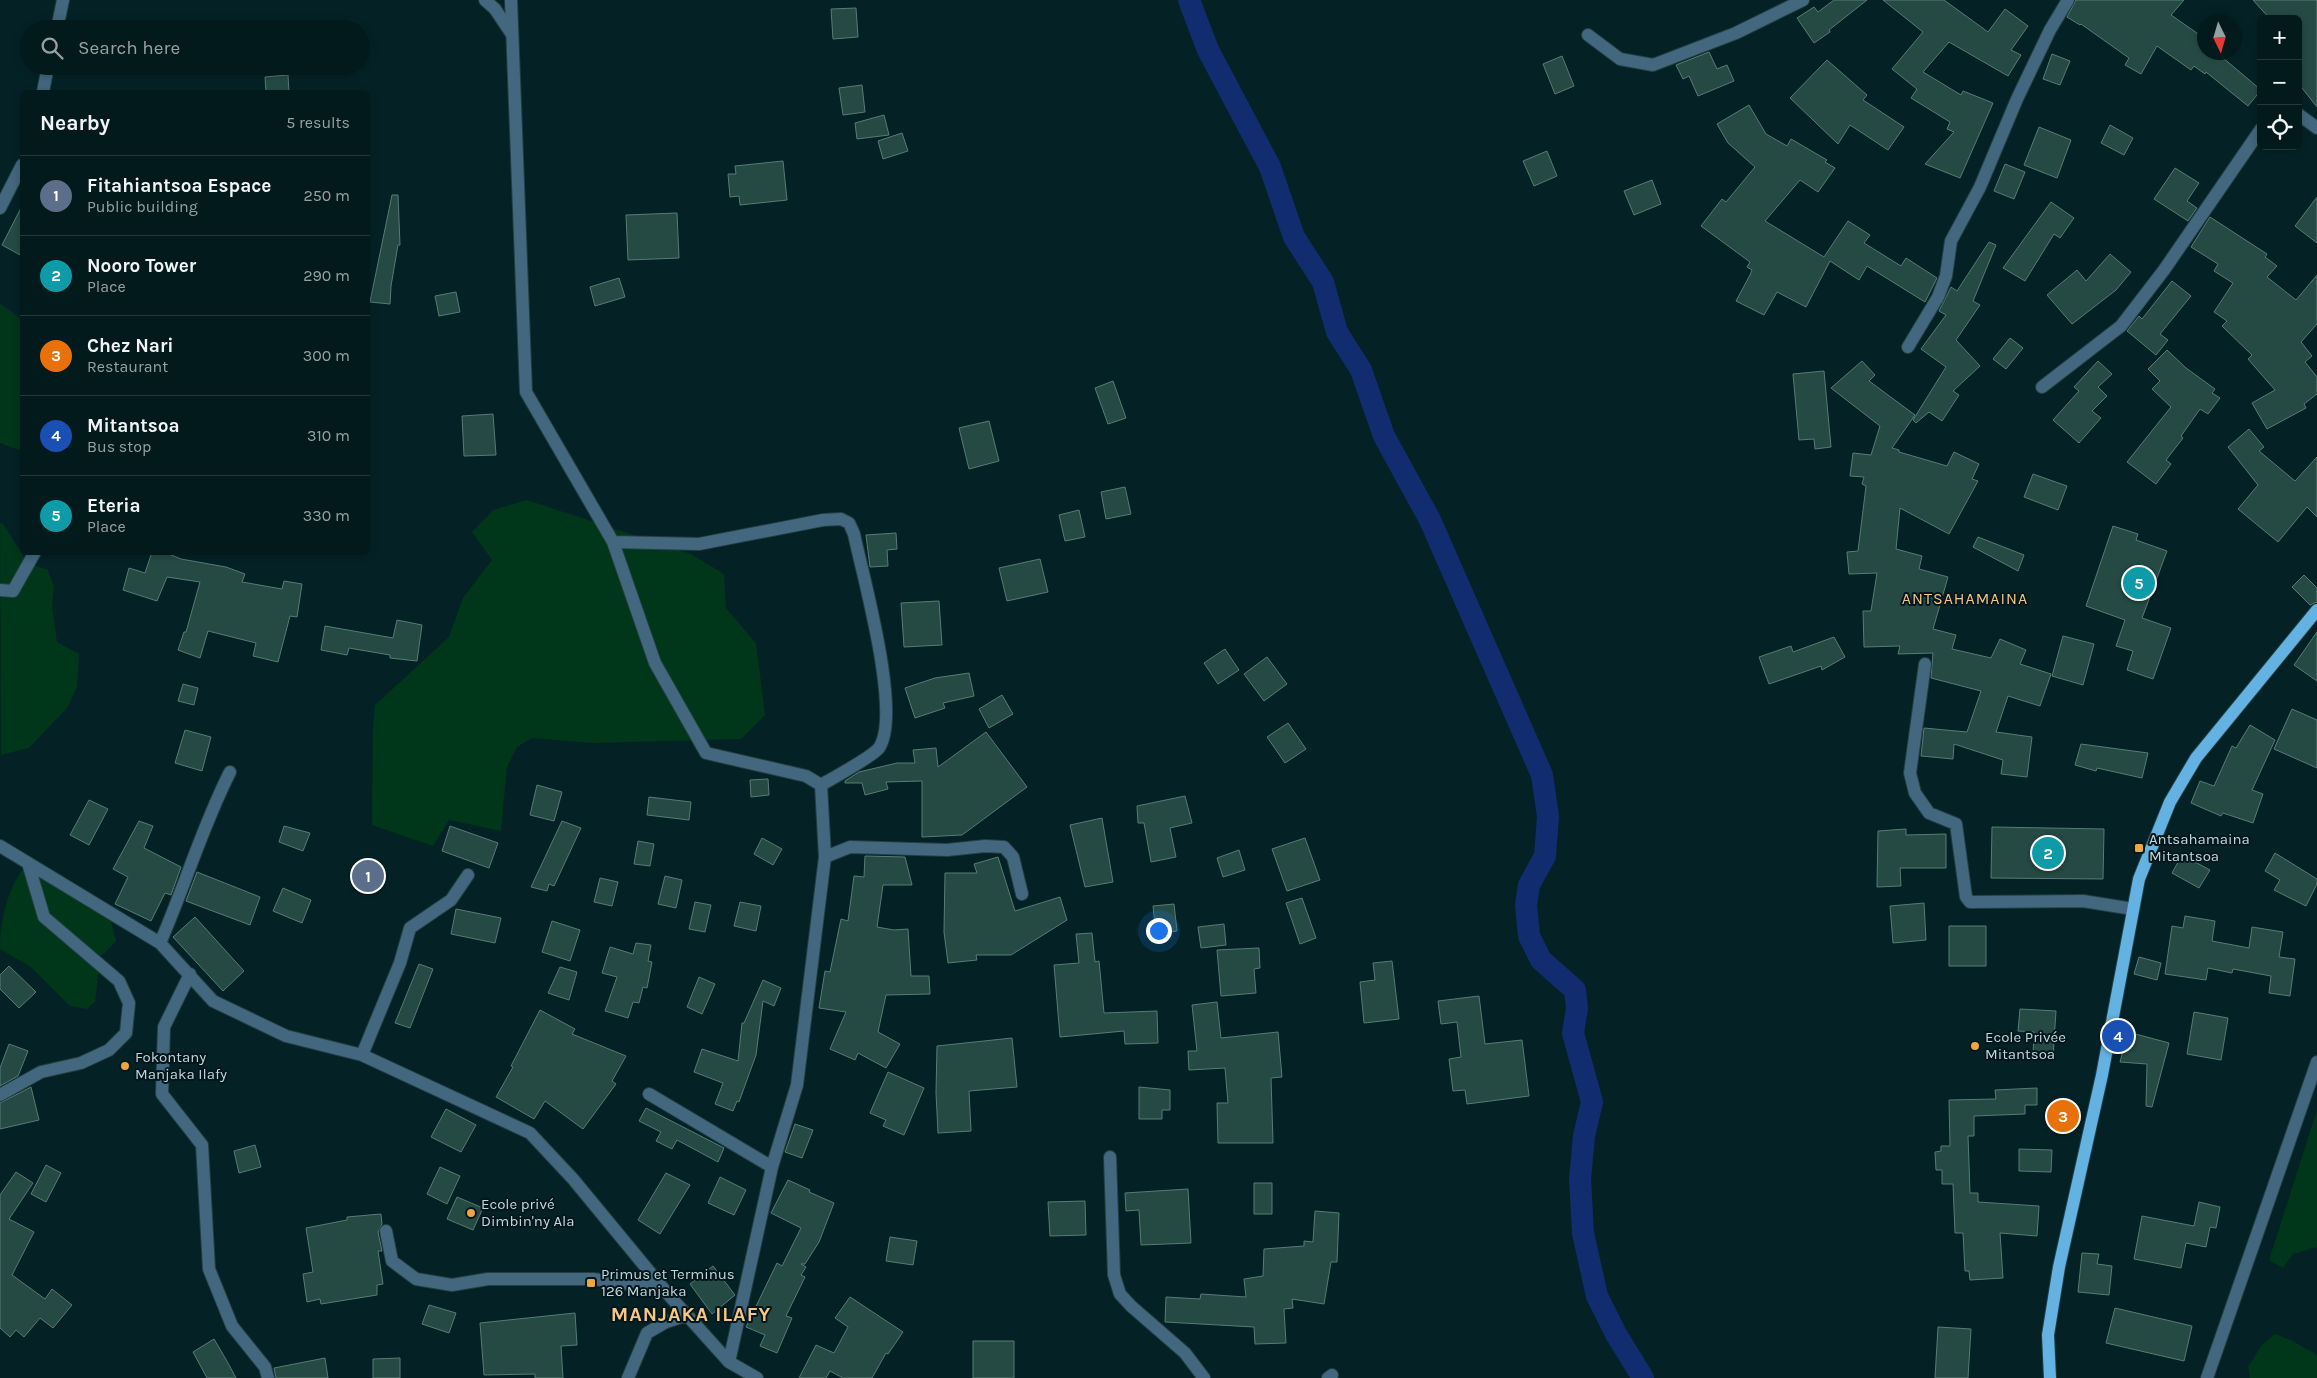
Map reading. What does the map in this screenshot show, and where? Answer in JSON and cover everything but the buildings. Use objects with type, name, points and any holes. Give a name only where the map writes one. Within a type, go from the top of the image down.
[{"type":"main road","points":[[2050,1378],[2048,1335],[2059,1267],[2102,1076],[2139,878],[2170,802],[2196,758],[2317,610]]},
{"type":"street","points":[[59,20],[64,0]]},
{"type":"street","points":[[485,0],[495,9],[512,34]]},
{"type":"street","points":[[510,0],[526,392],[613,542],[656,663],[706,753],[806,776],[821,785]]},
{"type":"street","points":[[1588,35],[1620,59],[1653,65],[1736,33],[1803,0]]},
{"type":"street","points":[[1908,347],[1938,297],[1946,276],[1951,241],[1980,187],[2017,99],[2050,30],[2068,0]]},
{"type":"street","points":[[42,90],[46,75]]},
{"type":"street","points":[[2302,117],[2317,128]]},
{"type":"street","points":[[2042,387],[2121,326],[2164,270],[2257,136]]},
{"type":"street","points":[[0,208],[20,169]]},
{"type":"street","points":[[613,542],[699,544],[823,520],[841,519],[849,523],[854,534],[884,677],[887,718],[885,736],[878,750],[821,785]]},
{"type":"street","points":[[0,590],[13,591],[32,555]]},
{"type":"street","points":[[1925,664],[1910,773],[1915,793],[1929,813],[1956,824],[1966,897],[1970,902],[2083,901],[2133,909]]},
{"type":"street","points":[[160,943],[178,903],[197,844],[230,772]]},
{"type":"street","points":[[729,1362],[772,1167],[797,1085],[825,857],[821,785]]},
{"type":"street","points":[[0,846],[160,943],[213,1001],[286,1036],[362,1054],[530,1133],[573,1179],[664,1289],[729,1362],[757,1378]]},
{"type":"street","points":[[825,857],[850,847],[947,850],[985,846],[1004,847],[1013,858],[1022,894]]},
{"type":"street","points":[[0,1095],[41,1072],[81,1064],[109,1050],[126,1033],[128,1003],[119,981],[44,916],[28,863]]},
{"type":"street","points":[[362,1054],[400,963],[410,928],[450,900],[468,875]]},
{"type":"street","points":[[190,974],[164,1027],[162,1094],[202,1145],[209,1268],[232,1326],[265,1367],[268,1378]]},
{"type":"street","points":[[2207,1378],[2317,1062]]},
{"type":"street","points":[[649,1094],[772,1167]]},
{"type":"street","points":[[1110,1157],[1114,1276],[1120,1294],[1185,1353],[1204,1378]]},
{"type":"street","points":[[386,1231],[392,1260],[416,1279],[452,1285],[488,1279],[593,1279],[664,1289]]},
{"type":"street","points":[[628,1378],[647,1333],[666,1322],[687,1315]]},
{"type":"green space","points":[[0,303],[20,318],[20,450],[0,443]]},
{"type":"green space","points":[[527,500],[691,554],[724,574],[726,608],[756,643],[765,715],[741,739],[594,743],[532,738],[517,747],[507,767],[501,831],[449,820],[433,846],[372,825],[375,705],[449,637],[463,598],[492,560],[472,532],[493,510]]},
{"type":"green space","points":[[0,523],[3,524],[20,551],[20,555],[23,555],[28,563],[48,570],[54,587],[52,605],[57,642],[79,654],[77,687],[67,708],[29,748],[1,755]]},
{"type":"green space","points":[[28,863],[109,914],[116,941],[100,957],[95,1002],[87,1009],[70,1006],[31,967],[0,949],[6,903],[15,882]]},
{"type":"green space","points":[[2317,1110],[2317,1247],[2293,1254],[2283,1268],[2269,1260]]},
{"type":"green space","points":[[2275,1334],[2293,1341],[2317,1355],[2317,1378],[2250,1378],[2248,1367],[2262,1345]]},
{"type":"waterway","points":[[1189,0],[1208,50],[1270,167],[1294,237],[1323,282],[1337,332],[1361,370],[1384,436],[1430,520],[1542,775],[1548,816],[1545,856],[1529,885],[1526,905],[1529,936],[1541,960],[1575,990],[1577,1008],[1573,1033],[1592,1102],[1584,1136],[1580,1179],[1583,1233],[1597,1296],[1616,1334],[1643,1378]]},
{"type":"place","name":"Eteria","points":[[2139,583]]},
{"type":"place","name":"Antsahamaina Mitantsoa","points":[[2139,848]]},
{"type":"place","name":"Nooro Tower","points":[[2048,853]]},
{"type":"place","name":"Fitahiantsoa Espace","points":[[368,876]]},
{"type":"place","name":"Mitantsoa","points":[[2118,1036]]},
{"type":"place","name":"Ecole Privée Mitantsoa","points":[[1975,1046]]},
{"type":"place","name":"Fokontany Manjaka Ilafy","points":[[125,1066]]},
{"type":"place","name":"Chez Nari","points":[[2063,1116]]},
{"type":"place","name":"Ecole privé Dimbin'ny Ala","points":[[471,1213]]},
{"type":"place","name":"Primus et Terminus 126 Manjaka","points":[[591,1283]]},
{"type":"district","name":"ANTSAHAMAINA","points":[[1965,598]]},
{"type":"district","name":"MANJAKA ILAFY","points":[[691,1314]]}]
